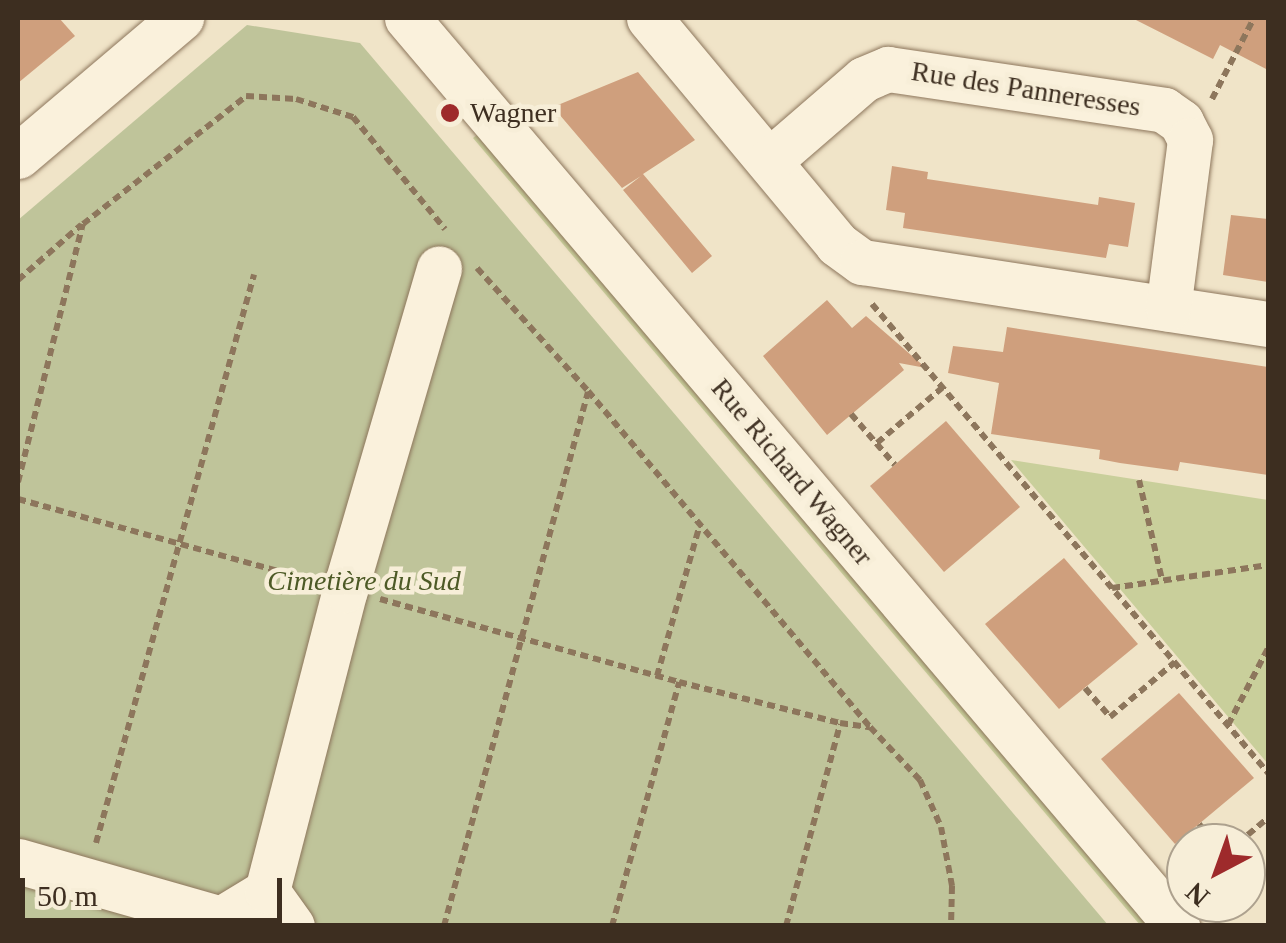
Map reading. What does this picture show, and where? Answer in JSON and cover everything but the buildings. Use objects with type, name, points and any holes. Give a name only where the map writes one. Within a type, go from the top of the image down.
[{"type":"street","points":[[18,156],[181,18]]},
{"type":"street","name":"Rue Richard Wagner","points":[[408,18],[1176,926]]},
{"type":"street","points":[[649,18],[836,244],[862,262],[1268,324]]},
{"type":"street","name":"Rue des Panneresses","points":[[769,161],[864,79],[888,69],[1164,110],[1181,122],[1190,140]]},
{"type":"street","points":[[1168,309],[1190,140]]},
{"type":"street","points":[[18,861],[223,922],[280,908],[345,590],[445,252]]},
{"type":"path","points":[[1190,140],[1254,18]]},
{"type":"path","points":[[18,280],[82,224],[246,96],[296,99],[353,117],[445,252],[476,267],[588,391],[870,727],[920,780],[941,826],[952,886],[951,926]]},
{"type":"path","points":[[18,482],[82,224]]},
{"type":"path","points":[[878,266],[870,301],[1267,771]]},
{"type":"path","points":[[86,879],[254,275]]},
{"type":"path","points":[[877,443],[942,387]]},
{"type":"path","points":[[444,926],[588,391]]},
{"type":"path","points":[[851,414],[895,465]]},
{"type":"path","points":[[1138,480],[1162,580]]},
{"type":"path","points":[[18,499],[680,682],[840,724],[870,727]]},
{"type":"path","points":[[658,676],[700,524]]},
{"type":"path","points":[[1112,588],[1268,565]]},
{"type":"path","points":[[1228,725],[1268,648]]},
{"type":"path","points":[[1085,688],[1110,717],[1175,662]]},
{"type":"path","points":[[612,926],[680,682]]},
{"type":"path","points":[[786,926],[840,724]]},
{"type":"path","points":[[1267,771],[1268,754]]},
{"type":"green space","name":"Cimetière du Sud","points":[[247,25],[360,43],[1108,925],[18,925],[18,220]]},
{"type":"green space","points":[[481,132],[1155,925],[1140,925],[473,138]]},
{"type":"green space","points":[[1011,460],[1268,500],[1268,764]]},
{"type":"place","name":"Wagner","points":[[450,113]]}]
